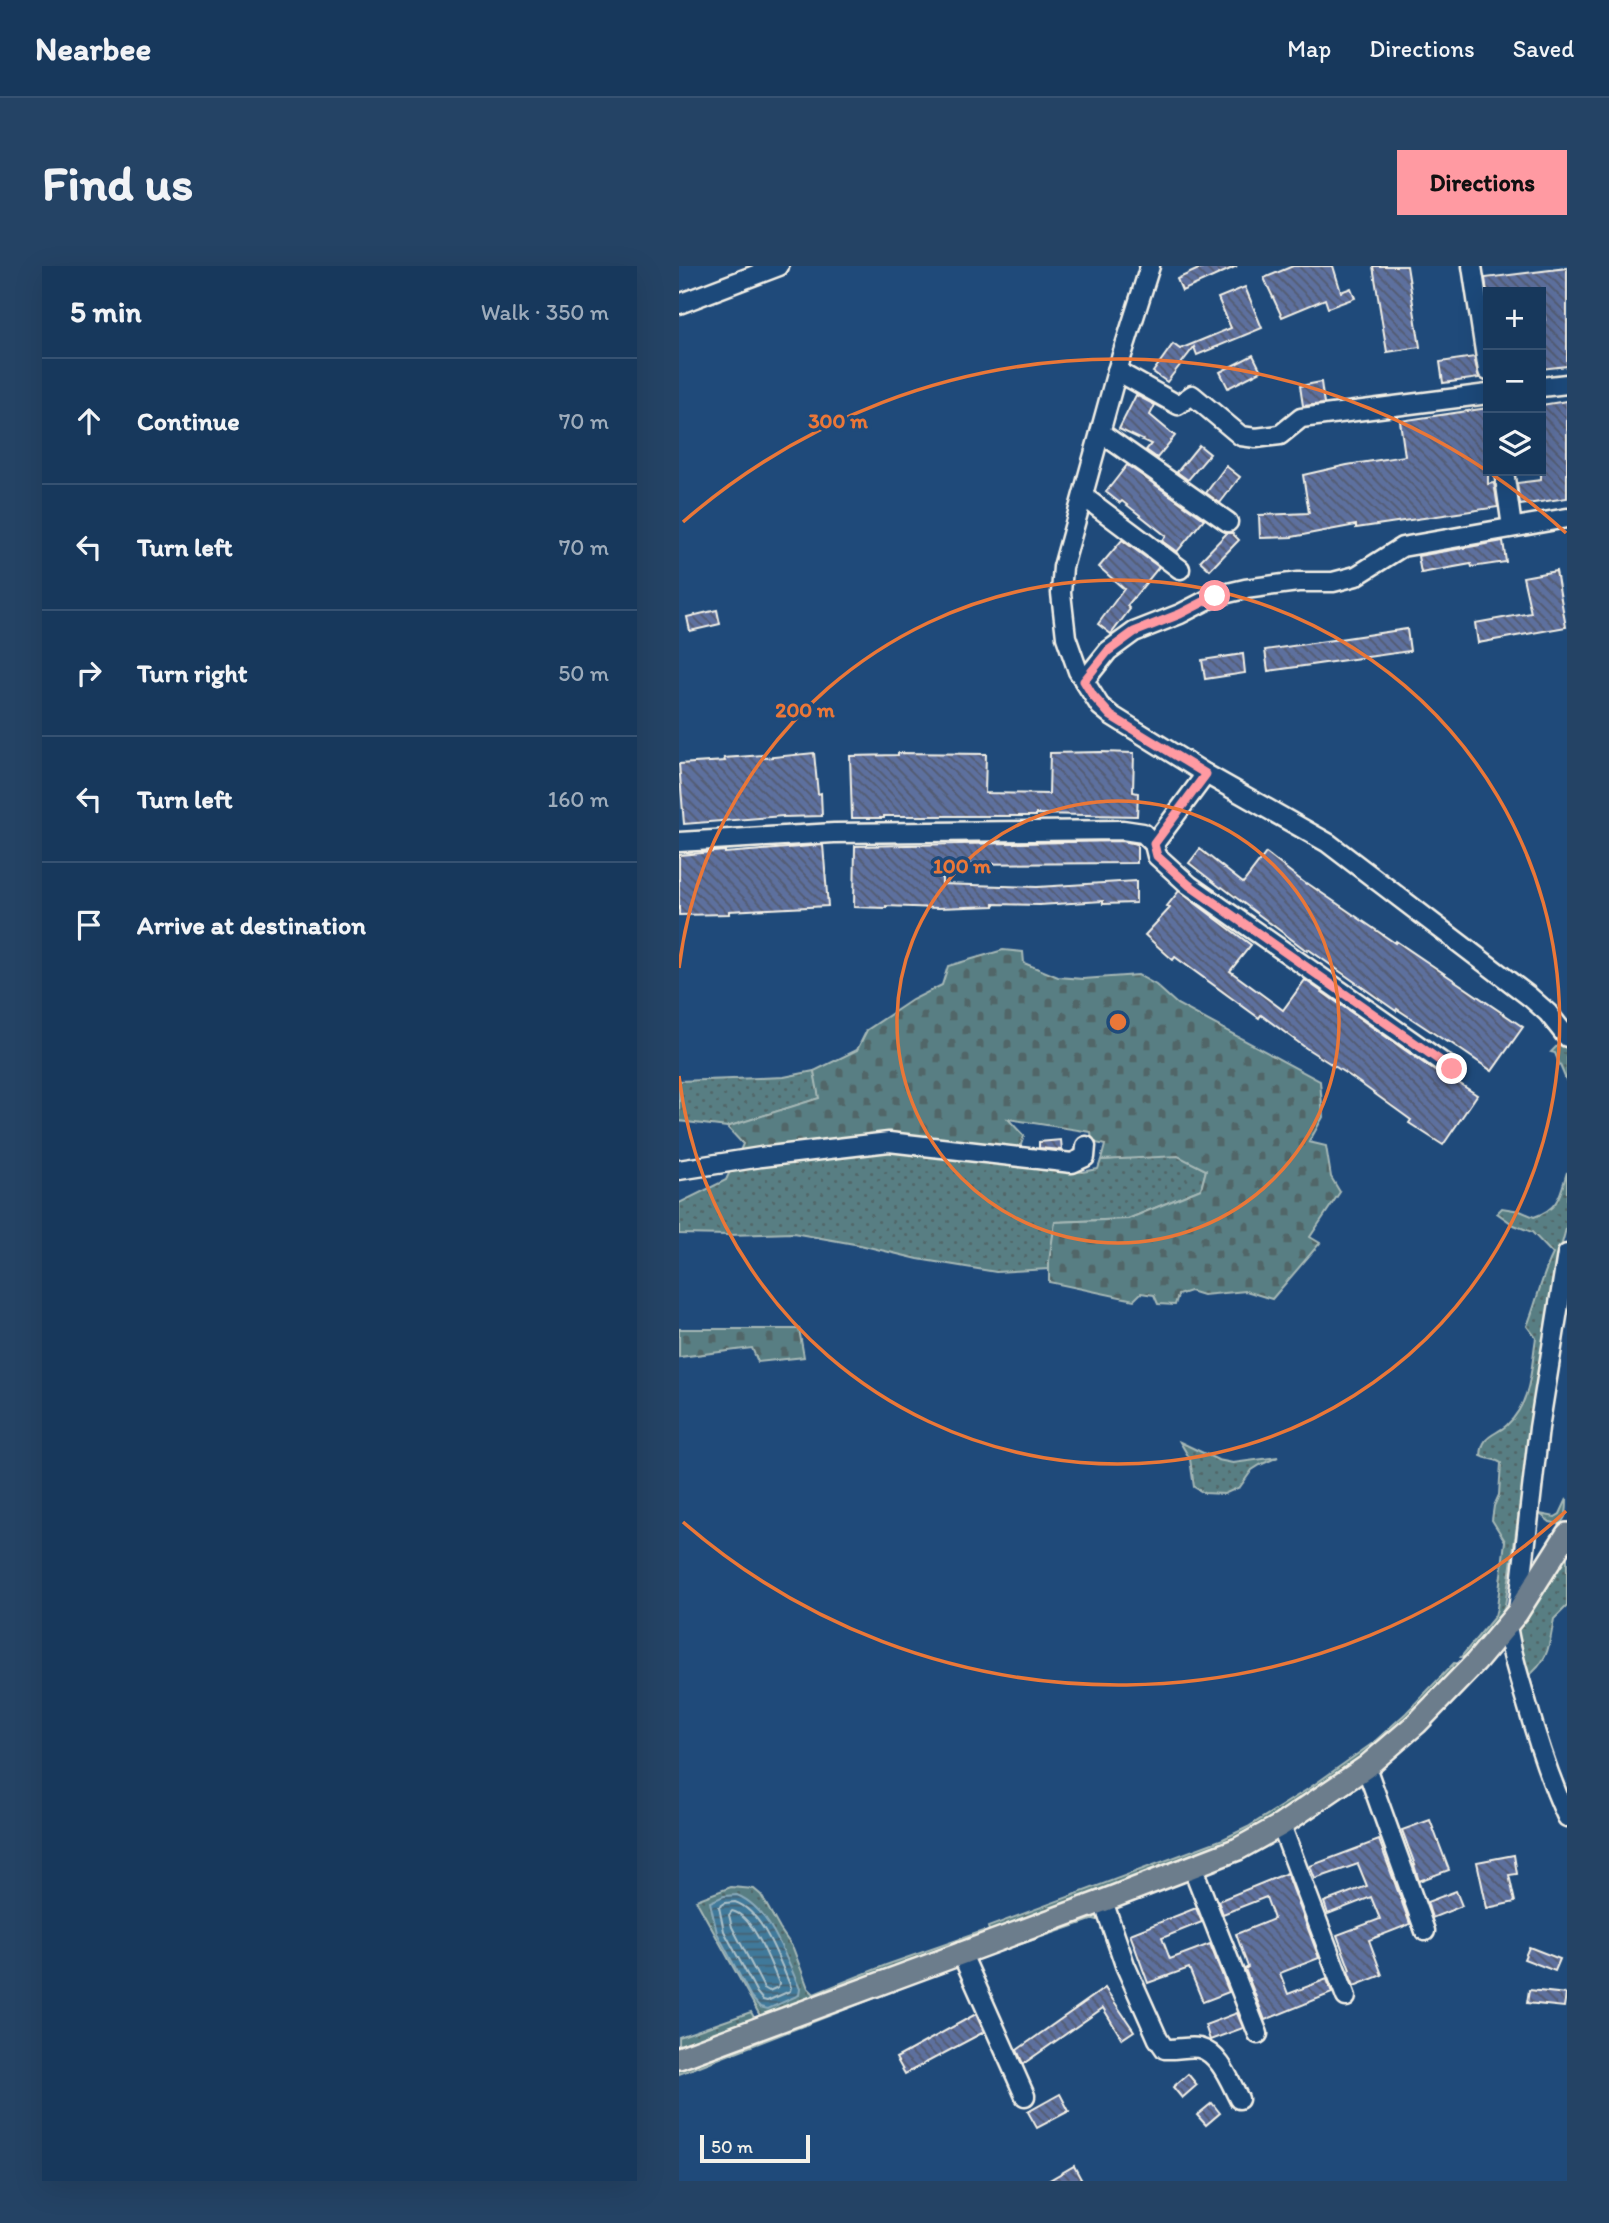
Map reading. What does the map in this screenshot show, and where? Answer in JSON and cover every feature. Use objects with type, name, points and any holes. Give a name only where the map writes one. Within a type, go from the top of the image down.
[{"type":"main road","points":[[679,2058],[1238,1849],[1281,1825],[1366,1767],[1417,1723],[1476,1662],[1512,1619],[1566,1536]]},
{"type":"street","points":[[679,304],[779,266]]},
{"type":"street","points":[[1472,266],[1485,350]]},
{"type":"street","points":[[1153,267],[1117,371],[1063,567],[1061,593],[1066,637],[1084,681],[1111,716],[1328,844],[1530,997],[1548,1013],[1567,1037]]},
{"type":"street","points":[[1117,371],[1178,405],[1192,395],[1241,436],[1256,438],[1280,435],[1301,418],[1483,395]]},
{"type":"street","points":[[1546,386],[1567,384]]},
{"type":"street","points":[[1101,433],[1228,522]]},
{"type":"street","points":[[1505,476],[1513,527]]},
{"type":"street","points":[[1083,496],[1180,569]]},
{"type":"street","points":[[1084,681],[1108,651],[1134,632],[1180,614],[1215,596],[1298,582],[1333,582],[1356,576],[1374,567],[1402,547],[1567,518]]},
{"type":"street","points":[[1154,844],[1206,774]]},
{"type":"street","points":[[679,842],[834,832],[1123,830],[1143,834],[1154,844],[1157,856],[1189,885],[1452,1069]]},
{"type":"street","points":[[679,1170],[889,1142],[1072,1163],[1085,1157],[1086,1146]]},
{"type":"street","points":[[1567,1254],[1539,1427],[1512,1619],[1511,1651],[1550,1780],[1567,1817]]},
{"type":"street","points":[[1366,1767],[1425,1931]]},
{"type":"street","points":[[1281,1825],[1346,1997]]},
{"type":"street","points":[[1192,1866],[1258,2035]]},
{"type":"street","points":[[1103,1901],[1125,1965],[1158,2039],[1165,2049],[1197,2047],[1210,2053],[1224,2071],[1239,2099]]},
{"type":"street","points":[[961,1952],[1025,2096]]},
{"type":"green space","points":[[1003,950],[1023,952],[1024,963],[1058,977],[1083,979],[1138,975],[1156,985],[1177,1004],[1320,1081],[1323,1117],[1309,1142],[1326,1146],[1331,1177],[1340,1192],[1310,1237],[1320,1243],[1272,1299],[1246,1291],[1203,1295],[1190,1291],[1178,1295],[1175,1305],[1158,1304],[1154,1295],[1141,1293],[1134,1300],[1049,1282],[1055,1222],[1128,1219],[1201,1189],[1206,1170],[1178,1156],[1101,1160],[1105,1145],[1092,1142],[1091,1132],[1008,1119],[1024,1136],[1019,1150],[918,1136],[871,1137],[738,1155],[743,1144],[727,1127],[819,1098],[814,1071],[857,1050],[867,1030],[912,1000],[942,985],[948,966]]},
{"type":"green space","points":[[1562,1041],[1567,1050],[1567,1082],[1555,1053],[1551,1052]]},
{"type":"green space","points":[[814,1071],[820,1098],[727,1127],[679,1121],[679,1081],[784,1077]]},
{"type":"green space","points":[[888,1148],[977,1162],[1082,1172],[1098,1169],[1101,1160],[1178,1155],[1206,1170],[1201,1189],[1128,1219],[1055,1222],[1049,1269],[996,1272],[793,1233],[679,1234],[679,1203],[726,1180],[732,1167]]},
{"type":"green space","points":[[1567,1172],[1567,1225],[1550,1303],[1505,1606],[1501,1616],[1469,1657],[1461,1657],[1495,1616],[1505,1541],[1492,1520],[1499,1495],[1501,1463],[1481,1456],[1482,1449],[1490,1436],[1515,1416],[1526,1395],[1536,1338],[1527,1326],[1553,1254],[1532,1232],[1514,1225],[1497,1213],[1502,1208],[1534,1217],[1549,1210],[1557,1200]]},
{"type":"green space","points":[[679,1329],[799,1329],[804,1357],[758,1362],[752,1348],[679,1357]]},
{"type":"green space","points":[[1180,1442],[1218,1460],[1233,1463],[1278,1457],[1252,1470],[1240,1487],[1224,1494],[1204,1493],[1194,1487],[1190,1459]]},
{"type":"green space","points":[[1567,1499],[1565,1517],[1559,1524],[1550,1522],[1540,1514],[1555,1517],[1560,1514]]},
{"type":"green space","points":[[1567,1556],[1567,1606],[1554,1619],[1544,1658],[1526,1678],[1516,1631],[1562,1557]]},
{"type":"green space","points":[[1454,1663],[1463,1664],[1388,1741],[1236,1845],[991,1938],[988,1927],[1223,1839],[1248,1827],[1373,1743]]},
{"type":"green space","points":[[731,1887],[754,1889],[761,1895],[793,1948],[808,1988],[814,1994],[983,1931],[986,1938],[763,2021],[696,1900]]},
{"type":"green space","points":[[1098,1910],[1104,1922],[1094,1919],[971,1961]]},
{"type":"green space","points":[[960,1965],[679,2074],[679,2064]]},
{"type":"green space","points":[[751,2012],[757,2023],[679,2053],[679,2037]]},
{"type":"water","points":[[737,1895],[749,1902],[768,1922],[800,1989],[799,1995],[768,2009],[760,2007],[751,1997],[717,1933],[710,1902],[724,1896]]},
{"type":"building","points":[[1205,266],[1237,266],[1182,291],[1177,279]]},
{"type":"building","points":[[1293,266],[1333,266],[1341,292],[1351,288],[1355,298],[1328,308],[1325,299],[1282,317],[1264,278]]},
{"type":"building","points":[[1373,266],[1407,266],[1420,347],[1387,352]]},
{"type":"building","points":[[1567,268],[1567,366],[1546,368],[1546,287],[1486,287],[1485,278]]},
{"type":"building","points":[[1245,287],[1262,328],[1197,355],[1194,347],[1167,382],[1153,372],[1173,344],[1180,349],[1231,328],[1218,298]]},
{"type":"building","points":[[1253,355],[1261,371],[1228,388],[1220,372]]},
{"type":"building","points":[[1474,357],[1479,378],[1443,383],[1440,362]]},
{"type":"building","points":[[1321,382],[1324,404],[1303,406],[1300,386]]},
{"type":"building","points":[[1136,395],[1155,405],[1150,415],[1175,436],[1157,458],[1146,450],[1151,444],[1119,429]]},
{"type":"building","points":[[1567,401],[1567,498],[1520,505],[1517,483],[1541,480],[1541,476],[1546,476],[1546,404]]},
{"type":"building","points":[[1483,409],[1483,476],[1488,476],[1488,484],[1494,483],[1498,507],[1356,528],[1356,525],[1292,537],[1260,538],[1259,515],[1309,513],[1303,475],[1405,456],[1400,421]]},
{"type":"building","points":[[1199,445],[1210,454],[1188,480],[1177,472]]},
{"type":"building","points":[[1127,465],[1204,519],[1177,552],[1162,541],[1166,536],[1122,501],[1120,503],[1106,492]]},
{"type":"building","points":[[1226,466],[1240,477],[1220,503],[1206,493]]},
{"type":"building","points":[[1227,533],[1232,533],[1239,540],[1210,570],[1200,561]]},
{"type":"building","points":[[1122,540],[1159,567],[1127,606],[1130,609],[1111,634],[1098,624],[1124,589],[1099,567]]},
{"type":"building","points":[[1503,541],[1506,562],[1472,567],[1471,564],[1421,573],[1418,556]]},
{"type":"building","points":[[1556,571],[1566,627],[1478,643],[1475,623],[1531,613],[1523,577]]},
{"type":"building","points":[[717,610],[720,624],[690,631],[687,617]]},
{"type":"building","points":[[1407,629],[1410,651],[1268,671],[1265,650]]},
{"type":"building","points":[[1243,654],[1245,673],[1205,679],[1202,660]]},
{"type":"building","points":[[814,753],[822,816],[783,816],[684,824],[679,764],[725,761],[724,758],[763,755],[764,758]]},
{"type":"building","points":[[898,753],[986,754],[985,793],[1049,794],[1050,753],[1134,753],[1133,792],[1138,793],[1137,816],[1036,814],[852,818],[850,756]]},
{"type":"building","points":[[1122,841],[1137,844],[1137,863],[942,864],[942,884],[1037,887],[1136,881],[1136,903],[1103,904],[1103,901],[938,908],[854,907],[855,846]]},
{"type":"building","points":[[823,845],[828,906],[679,915],[679,855]]},
{"type":"building","points":[[1200,849],[1243,883],[1266,853],[1306,884],[1523,1027],[1492,1071],[1397,1009],[1396,1011],[1308,949],[1307,951],[1221,888],[1189,863]]},
{"type":"building","points":[[1179,891],[1251,945],[1230,971],[1283,1010],[1305,980],[1445,1078],[1454,1080],[1477,1095],[1443,1145],[1409,1123],[1411,1120],[1353,1078],[1261,1015],[1259,1018],[1175,957],[1173,960],[1145,935],[1170,908],[1167,906]]},
{"type":"building","points":[[1061,1140],[1062,1150],[1039,1148],[1039,1142]]},
{"type":"building","points":[[1430,1820],[1449,1870],[1419,1881],[1402,1830]]},
{"type":"building","points":[[1379,1840],[1410,1924],[1369,1940],[1382,1975],[1354,1986],[1337,1935],[1380,1919],[1371,1897],[1328,1914],[1324,1902],[1367,1886],[1358,1864],[1315,1879],[1310,1866]]},
{"type":"building","points":[[1514,1855],[1517,1874],[1509,1875],[1515,1902],[1487,1908],[1477,1862]]},
{"type":"building","points":[[1287,1873],[1319,1958],[1280,1973],[1288,1994],[1327,1979],[1332,1993],[1265,2020],[1245,1969],[1248,1967],[1236,1934],[1274,1919],[1266,1897],[1223,1914],[1218,1901]]},
{"type":"building","points":[[1456,1891],[1462,1906],[1432,1918],[1427,1902]]},
{"type":"building","points":[[1196,1908],[1202,1922],[1162,1938],[1170,1959],[1210,1944],[1229,1992],[1203,2002],[1189,1968],[1148,1983],[1130,1934]]},
{"type":"building","points":[[1529,1947],[1560,1959],[1555,1971],[1524,1959]]},
{"type":"building","points":[[1105,1988],[1134,2031],[1122,2039],[1103,2008],[1023,2064],[1017,2050]]},
{"type":"building","points":[[1529,1990],[1566,1994],[1564,2007],[1527,2003]]},
{"type":"building","points":[[1237,2013],[1243,2028],[1210,2040],[1205,2025]]},
{"type":"building","points":[[976,2014],[984,2032],[905,2074],[896,2058]]},
{"type":"building","points":[[1188,2074],[1197,2085],[1182,2098],[1173,2087]]},
{"type":"building","points":[[1060,2094],[1069,2111],[1037,2128],[1028,2112]]},
{"type":"building","points":[[1212,2103],[1220,2113],[1206,2125],[1197,2115]]},
{"type":"building","points":[[1074,2166],[1082,2181],[1048,2181]]},
{"type":"route","points":[[1215,596],[1180,614],[1134,632],[1108,651],[1084,681],[1100,706],[1111,716],[1206,774],[1154,844],[1157,856],[1189,885],[1452,1069]]}]
